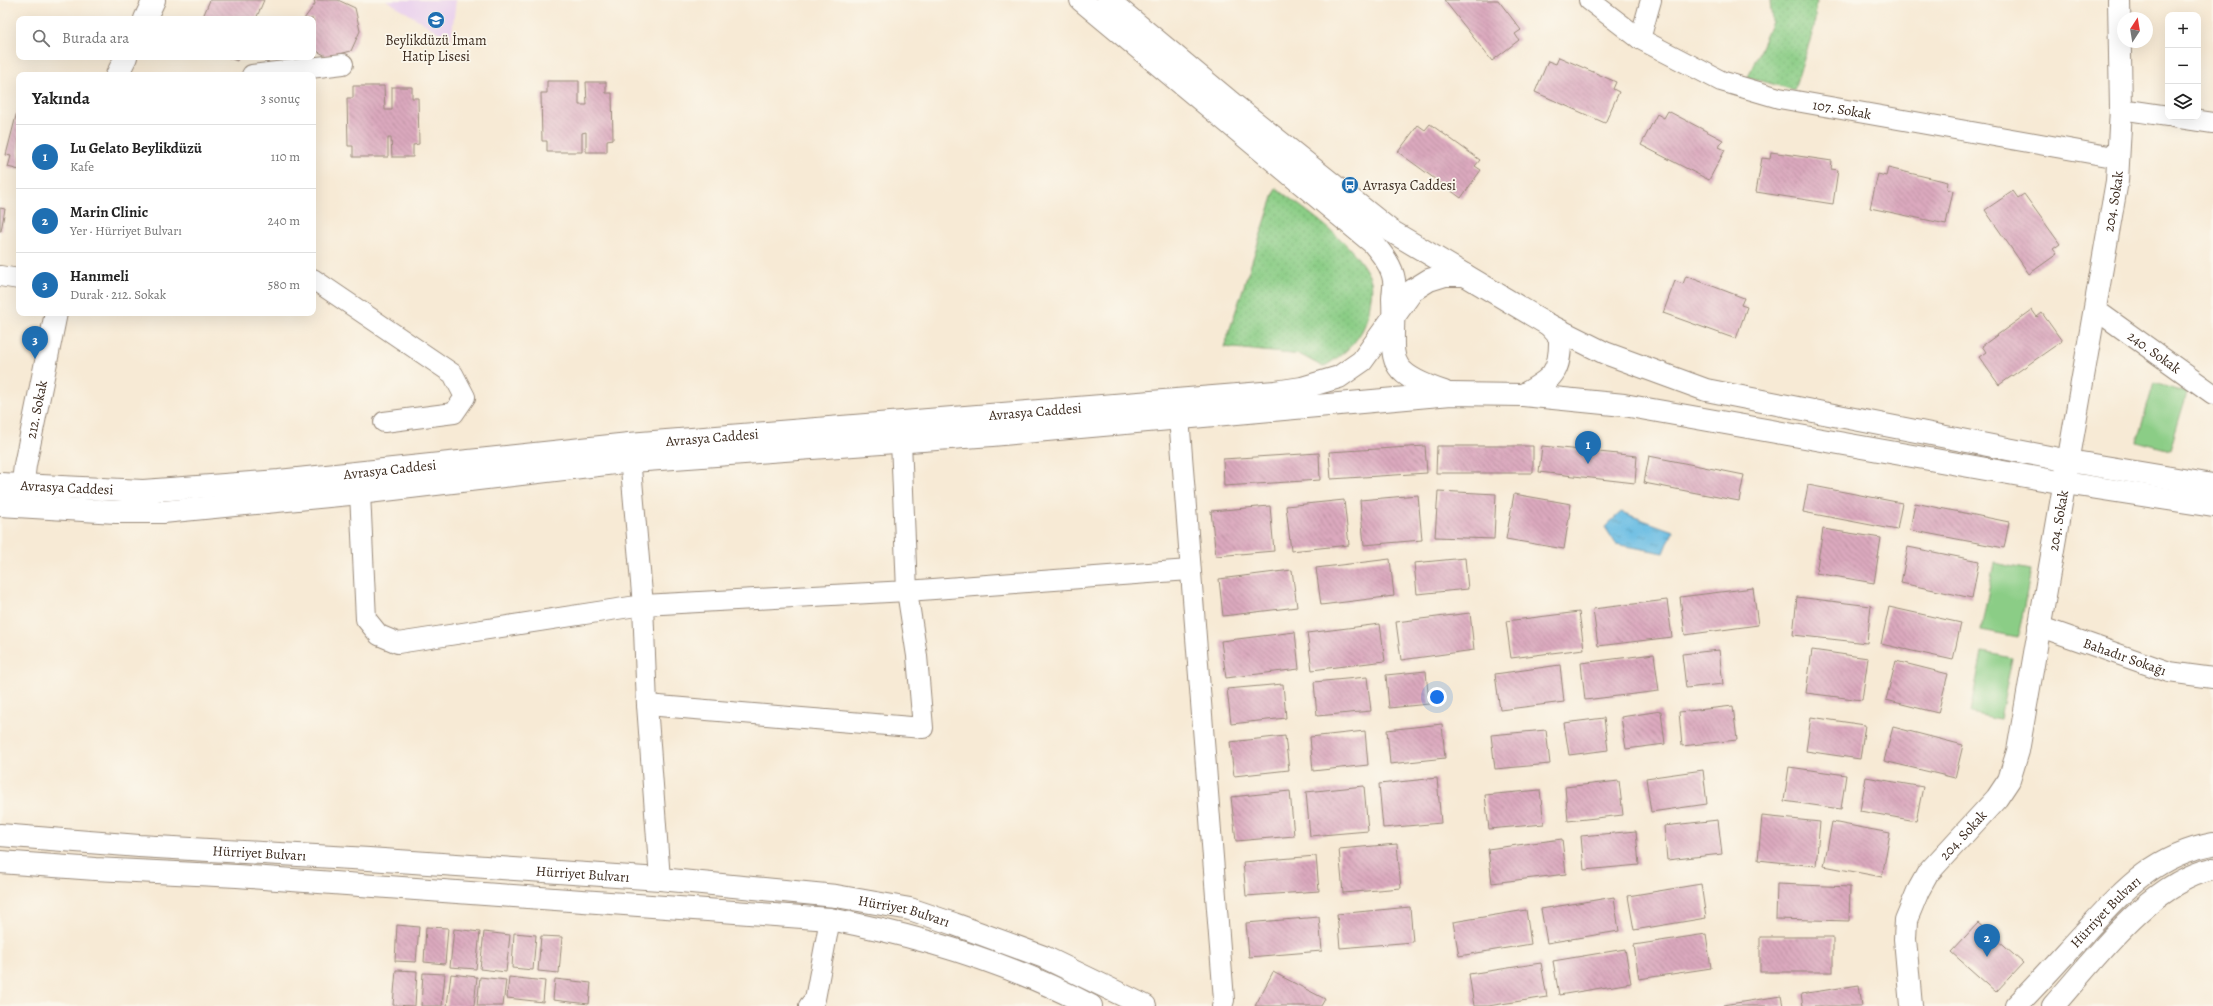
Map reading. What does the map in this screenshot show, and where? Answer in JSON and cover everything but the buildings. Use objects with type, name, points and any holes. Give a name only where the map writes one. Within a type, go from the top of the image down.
[{"type":"street","points":[[146,16],[154,0]]},
{"type":"street","points":[[1080,0],[1374,243],[1386,260],[1394,280],[1392,349],[1396,364],[1405,376],[1419,384],[1451,394]]},
{"type":"street","points":[[1108,0],[1391,231],[1549,325],[1605,353],[1706,390],[2069,461],[2213,485]]},
{"type":"street","name":"107. Sokak","points":[[1589,0],[1640,39],[1721,81],[1779,98],[2119,158]]},
{"type":"street","points":[[1640,39],[1651,0]]},
{"type":"street","name":"204. Sokak","points":[[1911,1006],[1905,939],[1906,920],[1918,891],[1928,873],[1997,798],[2010,780],[2018,751],[2038,626],[2096,310],[2117,181],[2121,109],[2119,0]]},
{"type":"street","points":[[118,72],[124,60]]},
{"type":"street","points":[[277,72],[343,64]]},
{"type":"street","points":[[2121,109],[2165,116]]},
{"type":"street","points":[[2193,120],[2213,123]]},
{"type":"street","name":"Avrasya Caddesi","points":[[0,484],[14,499],[143,492],[223,496],[357,483],[630,452],[1275,392],[1302,388],[1339,377],[1362,361],[1394,314],[1413,290],[1429,280],[1445,275],[1465,275]]},
{"type":"street","points":[[0,276],[16,279]]},
{"type":"street","points":[[316,281],[453,374],[464,397],[454,413],[384,422]]},
{"type":"street","name":"240. Sokak","points":[[2096,310],[2213,394]]},
{"type":"street","name":"212. Sokak","points":[[14,499],[25,465],[55,316]]},
{"type":"street","points":[[1523,395],[1548,381],[1556,369],[1560,351],[1560,337],[1549,325]]},
{"type":"street","points":[[660,879],[646,705],[643,605],[630,452],[901,441],[992,435],[1451,394],[1523,395],[1624,405],[1694,416],[1794,436],[2065,483],[2213,506]]},
{"type":"street","points":[[1179,418],[1189,570],[1224,1000],[1222,1006]]},
{"type":"street","points":[[646,705],[923,728],[918,656],[907,591],[901,441]]},
{"type":"street","points":[[357,483],[366,619],[379,635],[398,643],[643,605],[907,591],[1189,570]]},
{"type":"street","name":"Bahadır Sokağı","points":[[2038,626],[2169,672],[2213,678]]},
{"type":"street","name":"Hürriyet Bulvarı","points":[[0,835],[139,846],[369,859],[660,879],[836,896],[910,909],[1044,957],[1145,1006]]},
{"type":"street","name":"Hürriyet Bulvarı","points":[[2016,1006],[2113,901],[2146,871],[2175,855],[2193,848],[2213,844]]},
{"type":"street","name":"Hürriyet Bulvarı","points":[[0,862],[245,877],[830,920],[884,929],[980,959],[1040,981],[1091,1006]]},
{"type":"street","name":"Hürriyet Bulvarı","points":[[2053,1006],[2145,905],[2181,880],[2196,873],[2213,869]]},
{"type":"street","points":[[809,1006],[815,999],[830,920]]},
{"type":"shaded area","name":"Beylikdüzü İmam Hatip Lisesi","points":[[386,0],[456,0],[451,40]]},
{"type":"green space","points":[[1770,0],[1817,0],[1814,28],[1794,90],[1748,77],[1772,22]]},
{"type":"green space","points":[[1276,188],[1315,217],[1341,240],[1363,265],[1370,278],[1372,290],[1369,311],[1363,329],[1346,351],[1323,367],[1301,355],[1224,347]]},
{"type":"green space","points":[[2154,383],[2187,393],[2170,450],[2137,441]]},
{"type":"green space","points":[[1994,563],[2031,570],[2018,637],[1981,630]]},
{"type":"green space","points":[[1982,652],[2012,658],[2000,719],[1970,713]]},
{"type":"water","points":[[1621,512],[1673,531],[1664,553],[1616,544],[1605,527]]},
{"type":"place","name":"Beylikdüzü İmam Hatip Lisesi","points":[[436,20]]},
{"type":"place","name":"Avrasya Caddesi","points":[[1350,185]]},
{"type":"place","name":"Hanımeli","points":[[35,359]]},
{"type":"place","name":"Lu Gelato Beylikdüzü","points":[[1588,464]]},
{"type":"place","name":"Marin Clinic","points":[[1987,957]]}]
